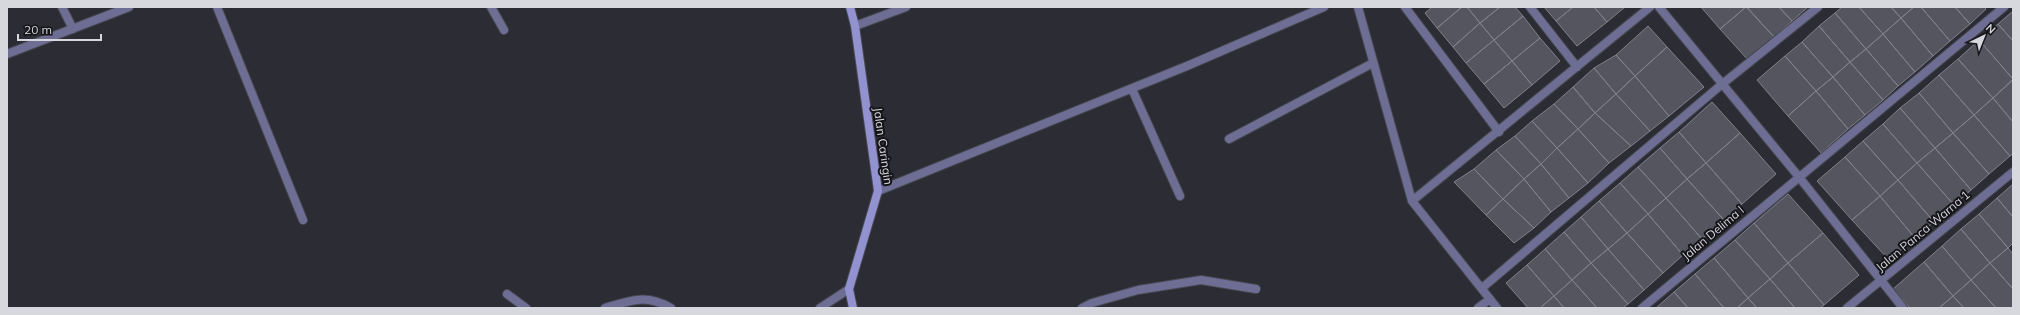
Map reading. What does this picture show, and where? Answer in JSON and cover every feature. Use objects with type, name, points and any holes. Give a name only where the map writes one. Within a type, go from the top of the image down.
[{"type":"street","points":[[62,7],[73,29]]},
{"type":"street","points":[[7,54],[129,7]]},
{"type":"street","points":[[217,7],[303,220]]},
{"type":"street","points":[[491,7],[504,30]]},
{"type":"street","name":"Jalan Caringin","points":[[850,7],[855,26],[878,190],[849,288],[853,308]]},
{"type":"street","points":[[855,26],[906,7]]},
{"type":"street","points":[[878,190],[1132,89],[1324,7]]},
{"type":"street","points":[[1358,7],[1412,201],[1497,308]]},
{"type":"street","points":[[1404,7],[1499,132]]},
{"type":"street","points":[[1530,7],[1577,67]]},
{"type":"street","points":[[1412,201],[1499,132],[1650,7]]},
{"type":"street","points":[[1659,7],[1721,85],[1799,177],[1902,308]]},
{"type":"street","points":[[1482,288],[1721,85],[1818,7]]},
{"type":"street","name":"Jalan Delima I","points":[[1642,308],[2004,7]]},
{"type":"street","points":[[1228,139],[1373,63]]},
{"type":"street","points":[[1132,89],[1180,196]]},
{"type":"street","name":"Jalan Panca Warna 1","points":[[1847,308],[2013,172]]},
{"type":"street","points":[[1082,308],[1092,303],[1138,290],[1201,280],[1256,289]]},
{"type":"street","points":[[820,308],[849,288]]},
{"type":"street","points":[[507,294],[526,308]]},
{"type":"street","points":[[605,308],[632,299],[653,300],[671,308]]},
{"type":"street","points":[[1478,308],[1490,299]]},
{"type":"building","points":[[1432,7],[1462,7],[1437,28],[1425,13]]},
{"type":"building","points":[[1462,7],[1467,7],[1480,23],[1453,47],[1437,28]]},
{"type":"building","points":[[1467,7],[1500,7],[1480,23]]},
{"type":"building","points":[[1500,7],[1515,7],[1523,16],[1494,40],[1480,23]]},
{"type":"building","points":[[1544,7],[1573,7],[1556,21]]},
{"type":"building","points":[[1573,7],[1594,7],[1607,22],[1577,46],[1556,21]]},
{"type":"building","points":[[1594,7],[1625,7],[1607,22]]},
{"type":"building","points":[[1701,7],[1746,7],[1720,29]]},
{"type":"building","points":[[1746,7],[1774,37],[1748,60],[1720,29]]},
{"type":"building","points":[[1747,7],[1779,7],[1792,21],[1774,37]]},
{"type":"building","points":[[1779,7],[1808,7],[1792,21]]},
{"type":"building","points":[[1842,7],[1859,7],[1883,34],[1866,49],[1835,13]]},
{"type":"building","points":[[1859,7],[1891,7],[1901,18],[1883,34]]},
{"type":"building","points":[[1891,7],[1914,7],[1901,18]]},
{"type":"building","points":[[1914,7],[1921,7],[1950,41],[1933,56],[1901,18]]},
{"type":"building","points":[[1921,7],[1955,7],[1970,24],[1950,41]]},
{"type":"building","points":[[1955,7],[1984,7],[1986,9],[1970,24]]},
{"type":"building","points":[[2013,11],[2013,41],[1998,24]]},
{"type":"building","points":[[1835,13],[1866,49],[1850,62],[1819,26]]},
{"type":"building","points":[[1523,16],[1540,38],[1512,61],[1494,40]]},
{"type":"building","points":[[1901,18],[1933,56],[1915,72],[1883,34]]},
{"type":"building","points":[[1480,23],[1494,40],[1466,63],[1453,47]]},
{"type":"building","points":[[1998,24],[2013,41],[2013,79],[1979,40]]},
{"type":"building","points":[[1648,26],[1667,47],[1635,76],[1616,55]]},
{"type":"building","points":[[1819,26],[1850,62],[1833,77],[1802,42]]},
{"type":"building","points":[[1883,34],[1915,72],[1898,86],[1866,49]]},
{"type":"building","points":[[1540,38],[1560,61],[1532,85],[1512,61]]},
{"type":"building","points":[[1494,40],[1512,61],[1484,84],[1466,63]]},
{"type":"building","points":[[1979,40],[2013,79],[1993,98],[1958,59]]},
{"type":"building","points":[[1802,42],[1833,77],[1816,91],[1785,56]]},
{"type":"building","points":[[1667,47],[1704,87],[1669,116],[1635,76]]},
{"type":"building","points":[[1866,49],[1898,86],[1883,100],[1850,62]]},
{"type":"building","points":[[1616,55],[1635,76],[1616,94],[1594,68]]},
{"type":"building","points":[[1785,56],[1816,91],[1788,116],[1757,80]]},
{"type":"building","points":[[1958,59],[1993,98],[1974,115],[1939,75]]},
{"type":"building","points":[[1512,61],[1532,85],[1504,108],[1484,84]]},
{"type":"building","points":[[1850,62],[1883,100],[1865,115],[1833,77]]},
{"type":"building","points":[[1594,68],[1616,94],[1595,113],[1573,87]]},
{"type":"building","points":[[1939,75],[1974,115],[1953,133],[1919,93]]},
{"type":"building","points":[[1635,76],[1669,116],[1650,131],[1616,94]]},
{"type":"building","points":[[1833,77],[1865,115],[1848,129],[1816,91]]},
{"type":"building","points":[[2013,80],[2013,122],[1993,98]]},
{"type":"building","points":[[1573,87],[1595,113],[1578,129],[1554,104]]},
{"type":"building","points":[[1816,91],[1848,129],[1821,153],[1788,116]]},
{"type":"building","points":[[1919,93],[1953,133],[1935,148],[1900,108]]},
{"type":"building","points":[[1616,94],[1650,131],[1631,146],[1595,113]]},
{"type":"building","points":[[1993,98],[2013,122],[2013,154],[2010,156],[1974,115]]},
{"type":"building","points":[[1712,102],[1740,133],[1706,163],[1679,132]]},
{"type":"building","points":[[1554,104],[1578,129],[1557,148],[1532,121]]},
{"type":"building","points":[[1900,108],[1935,148],[1917,163],[1883,124]]},
{"type":"building","points":[[1595,113],[1631,146],[1609,163],[1578,129]]},
{"type":"building","points":[[1974,115],[2010,156],[1989,174],[1953,133]]},
{"type":"building","points":[[1532,121],[1557,148],[1541,164],[1515,136]]},
{"type":"building","points":[[1883,124],[1917,163],[1898,180],[1863,141]]},
{"type":"building","points":[[1578,129],[1609,163],[1588,183],[1557,148]]},
{"type":"building","points":[[1679,132],[1706,163],[1687,179],[1660,148]]},
{"type":"building","points":[[1740,133],[1776,174],[1742,204],[1706,163]]},
{"type":"building","points":[[1953,133],[1989,174],[1971,190],[1935,148]]},
{"type":"building","points":[[1515,136],[1541,164],[1524,179],[1496,150]]},
{"type":"building","points":[[1863,141],[1898,180],[1880,196],[1845,157]]},
{"type":"building","points":[[1557,148],[1588,183],[1569,198],[1541,164]]},
{"type":"building","points":[[1660,148],[1687,179],[1666,198],[1638,167]]},
{"type":"building","points":[[1935,148],[1971,190],[1954,205],[1917,163]]},
{"type":"building","points":[[1496,150],[1524,179],[1503,199],[1474,169]]},
{"type":"building","points":[[1845,157],[1880,196],[1852,220],[1817,181]]},
{"type":"building","points":[[1706,163],[1742,204],[1724,220],[1687,179]]},
{"type":"building","points":[[1917,163],[1954,205],[1934,222],[1898,180]]},
{"type":"building","points":[[1541,164],[1569,198],[1551,212],[1524,179]]},
{"type":"building","points":[[1638,167],[1666,198],[1648,214],[1620,183]]},
{"type":"building","points":[[1474,169],[1503,199],[1486,215],[1454,182]]},
{"type":"building","points":[[1524,179],[1551,212],[1534,228],[1503,199]]},
{"type":"building","points":[[1687,179],[1724,220],[1702,239],[1666,198]]},
{"type":"building","points":[[1898,180],[1934,222],[1915,238],[1880,196]]},
{"type":"building","points":[[1620,183],[1648,214],[1627,233],[1599,201]]},
{"type":"building","points":[[2013,184],[2013,217],[1997,198]]},
{"type":"building","points":[[1788,194],[1823,233],[1788,263],[1754,223]]},
{"type":"building","points":[[1880,196],[1915,238],[1889,260],[1852,220]]},
{"type":"building","points":[[1666,198],[1702,239],[1683,255],[1648,214]]},
{"type":"building","points":[[1997,198],[2013,217],[2013,243],[2008,248],[1979,214]]},
{"type":"building","points":[[1503,199],[1534,228],[1514,243],[1486,215]]},
{"type":"building","points":[[1599,201],[1627,233],[1608,249],[1581,217]]},
{"type":"building","points":[[1648,214],[1683,255],[1663,273],[1627,233]]},
{"type":"building","points":[[1979,214],[2008,248],[1990,263],[1961,229]]},
{"type":"building","points":[[1581,217],[1608,249],[1591,263],[1564,232]]},
{"type":"building","points":[[1754,223],[1788,263],[1770,279],[1735,240]]},
{"type":"building","points":[[1961,229],[1990,263],[1971,280],[1942,246]]},
{"type":"building","points":[[1564,232],[1591,263],[1572,280],[1545,249]]},
{"type":"building","points":[[1627,233],[1663,273],[1644,290],[1608,249]]},
{"type":"building","points":[[1823,233],[1859,275],[1824,305],[1788,263]]},
{"type":"building","points":[[1735,240],[1770,279],[1748,298],[1714,258]]},
{"type":"building","points":[[1942,246],[1971,280],[1953,296],[1924,262]]},
{"type":"building","points":[[2008,248],[2013,254],[2013,289],[1990,263]]},
{"type":"building","points":[[1545,249],[1572,280],[1554,296],[1527,265]]},
{"type":"building","points":[[1608,249],[1644,290],[1628,304],[1591,263]]},
{"type":"building","points":[[1714,258],[1748,298],[1737,308],[1724,308],[1695,274]]},
{"type":"building","points":[[1924,262],[1953,296],[1939,308],[1910,308],[1893,289]]},
{"type":"building","points":[[1591,263],[1628,304],[1623,308],[1597,308],[1572,280]]},
{"type":"building","points":[[1788,263],[1824,305],[1820,308],[1795,308],[1770,279]]},
{"type":"building","points":[[1990,263],[2013,289],[2013,308],[1996,308],[1971,280]]},
{"type":"building","points":[[1527,265],[1554,296],[1540,308],[1528,308],[1506,283]]},
{"type":"building","points":[[1695,274],[1724,308],[1688,308],[1674,292]]},
{"type":"building","points":[[1770,279],[1795,308],[1757,308],[1748,298]]},
{"type":"building","points":[[1572,280],[1597,308],[1564,308],[1554,296]]},
{"type":"building","points":[[1971,280],[1996,308],[1964,308],[1953,296]]},
{"type":"building","points":[[1674,292],[1688,308],[1656,308]]},
{"type":"building","points":[[1554,296],[1564,308],[1540,308]]},
{"type":"building","points":[[1953,296],[1964,308],[1939,308]]},
{"type":"building","points":[[1748,298],[1757,308],[1737,308]]}]
